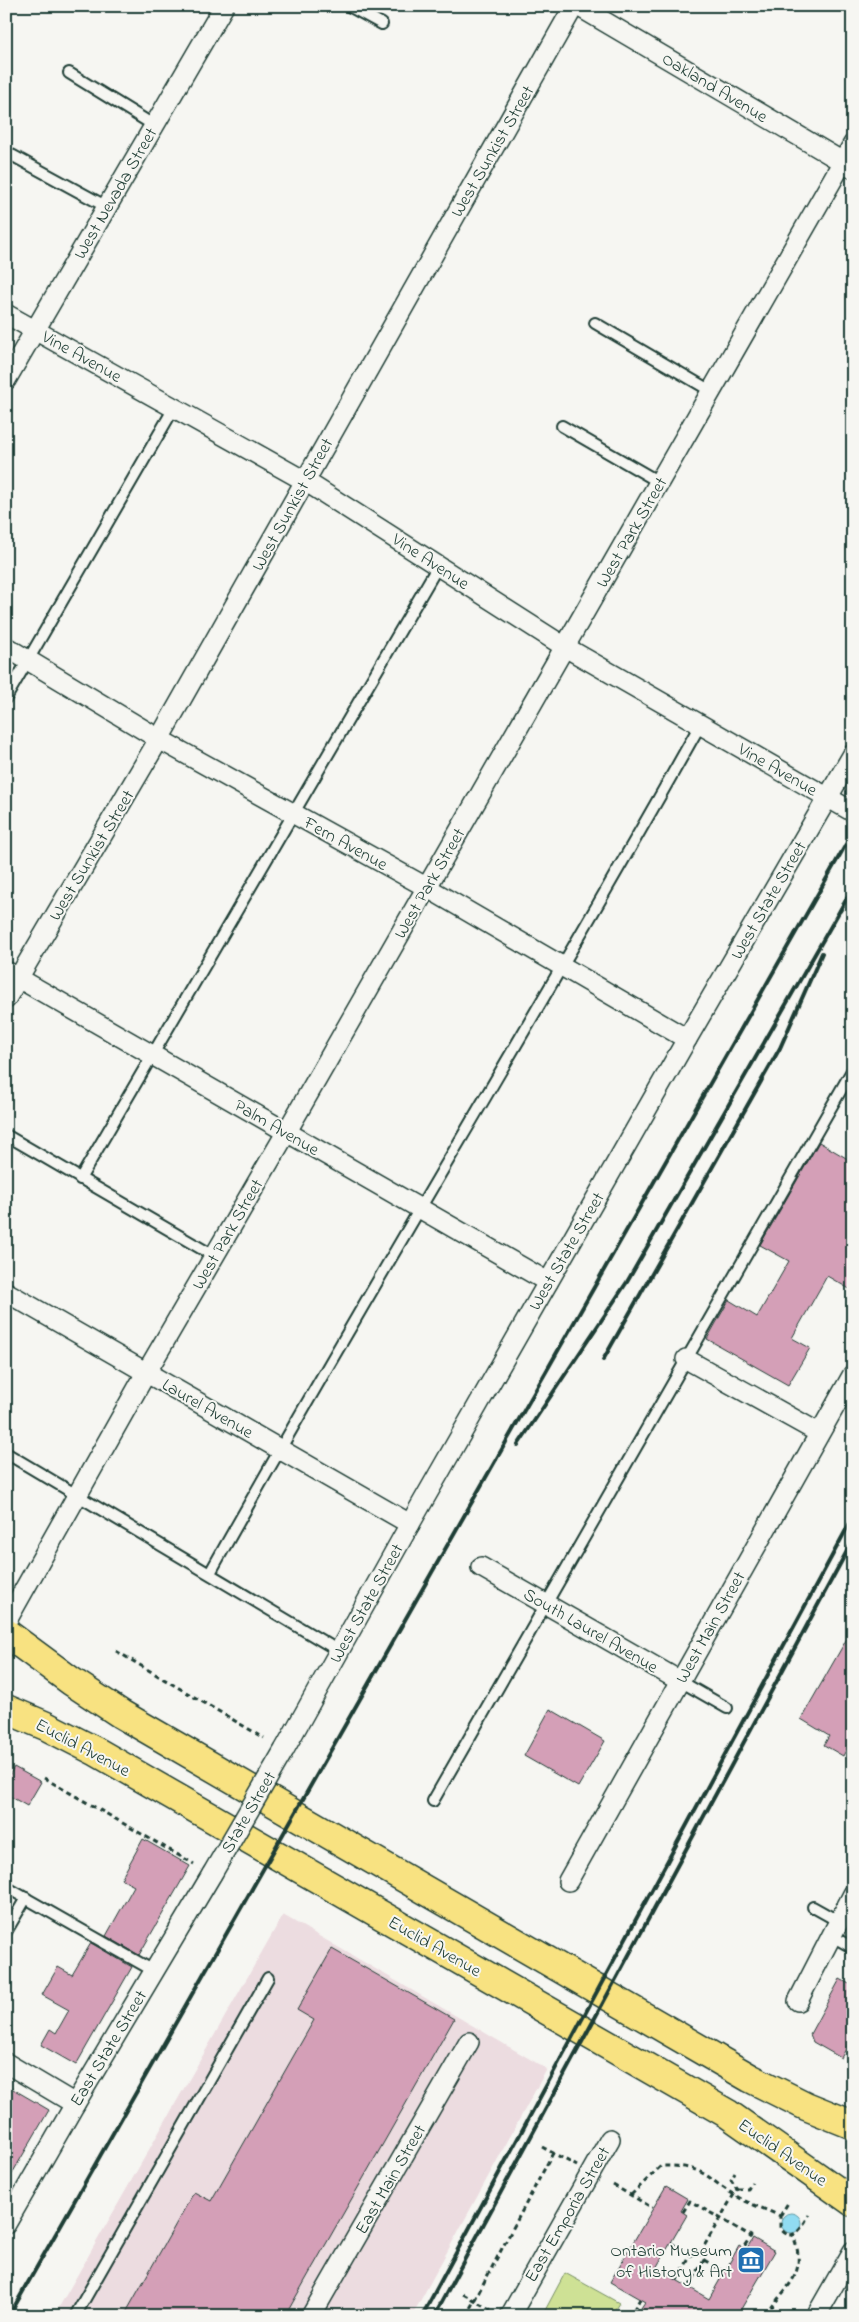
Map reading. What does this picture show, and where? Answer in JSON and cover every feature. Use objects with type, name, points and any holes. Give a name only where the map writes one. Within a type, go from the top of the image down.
[{"type":"main road","points":[[6,1633],[71,1681],[121,1714],[742,2073],[790,2098],[853,2125]]},
{"type":"main road","name":"Euclid Avenue","points":[[6,1709],[46,1726],[97,1752],[714,2105],[760,2135],[853,2202]]},
{"type":"street","name":"West Nevada Street","points":[[6,380],[224,6]]},
{"type":"street","name":"West Sunkist Street","points":[[6,999],[12,975],[159,739],[574,6]]},
{"type":"street","name":"Oakland Avenue","points":[[578,6],[848,165]]},
{"type":"street","name":"West Park Street","points":[[6,1622],[146,1373],[286,1133],[711,391],[848,165],[853,144]]},
{"type":"street","name":"Vine Avenue","points":[[6,314],[305,480],[565,647],[853,812]]},
{"type":"street","name":"Fern Avenue","points":[[6,647],[159,739],[426,887],[687,1039]]},
{"type":"street","name":"West State Street","points":[[284,1750],[548,1282],[853,754]]},
{"type":"street","name":"Palm Avenue","points":[[12,975],[548,1282]]},
{"type":"street","name":"Laurel Avenue","points":[[6,1292],[410,1524]]},
{"type":"street","points":[[686,1359],[819,1433]]},
{"type":"street","name":"West Main Street","points":[[568,1880],[853,1374]]},
{"type":"street","name":"South Laurel Avenue","points":[[481,1567],[680,1681]]},
{"type":"street","name":"State Street","points":[[212,1874],[284,1750]]},
{"type":"street","name":"East State Street","points":[[6,2224],[212,1874]]},
{"type":"street","points":[[798,2001],[853,1894]]},
{"type":"street","name":"East Main Street","points":[[310,2316],[469,2042]]},
{"type":"street","points":[[6,2063],[75,2104]]},
{"type":"street","name":"East Emporia Street","points":[[510,2316],[610,2139]]},
{"type":"street","points":[[816,2316],[853,2250]]},
{"type":"lane","points":[[349,6],[382,24]]},
{"type":"lane","points":[[70,73],[154,126]]},
{"type":"lane","points":[[6,152],[107,207]]},
{"type":"lane","points":[[595,323],[711,391]]},
{"type":"lane","points":[[6,698],[174,408]]},
{"type":"lane","points":[[562,426],[660,482]]},
{"type":"lane","points":[[80,1179],[438,566]]},
{"type":"lane","points":[[210,1573],[279,1449],[422,1210],[700,725]]},
{"type":"lane","points":[[432,1801],[853,1069]]},
{"type":"lane","points":[[6,1136],[214,1256]]},
{"type":"lane","points":[[6,1453],[79,1494],[339,1651]]},
{"type":"lane","name":"South Laurel Avenue","points":[[680,1681],[727,1708]]},
{"type":"lane","points":[[6,1887],[154,1971]]},
{"type":"lane","points":[[6,1932],[26,1898]]},
{"type":"lane","points":[[813,1907],[853,1948]]},
{"type":"lane","points":[[75,2316],[268,1978]]},
{"type":"path","points":[[116,1652],[264,1738]]},
{"type":"path","points":[[44,1778],[194,1864]]},
{"type":"path","points":[[542,2147],[591,2173]]},
{"type":"path","points":[[466,2316],[553,2153]]},
{"type":"path","points":[[631,2195],[661,2166],[688,2166],[703,2172],[734,2195],[780,2216]]},
{"type":"path","points":[[735,2173],[731,2180],[737,2189]]},
{"type":"path","points":[[737,2189],[748,2189],[752,2182]]},
{"type":"path","points":[[613,2185],[653,2208]]},
{"type":"path","points":[[671,2243],[691,2255],[700,2253],[737,2189]]},
{"type":"path","points":[[683,2212],[690,2201],[751,2236],[743,2248]]},
{"type":"path","points":[[788,2203],[780,2216],[779,2224],[781,2230],[787,2234],[793,2235],[799,2232],[809,2215]]},
{"type":"path","points":[[766,2316],[776,2300],[791,2285],[796,2274],[798,2256],[793,2235]]},
{"type":"path","points":[[700,2253],[704,2260],[724,2272]]},
{"type":"path","points":[[677,2280],[691,2255]]},
{"type":"path","points":[[689,2287],[704,2260]]},
{"type":"path","points":[[463,2294],[503,2316]]},
{"type":"path","points":[[635,2316],[631,2314],[640,2299]]},
{"type":"shaded area","points":[[283,1915],[547,2069],[412,2316],[54,2316]]},
{"type":"green space","points":[[565,2273],[619,2303],[611,2316],[542,2316]]},
{"type":"water","points":[[791,2213],[798,2216],[801,2223],[798,2230],[791,2233],[784,2230],[781,2223],[784,2216]]},
{"type":"building","points":[[819,1142],[853,1162],[853,1291],[827,1276],[792,1338],[810,1348],[788,1385],[707,1339],[729,1300],[757,1317],[789,1261],[760,1245]]},
{"type":"building","points":[[853,1628],[853,1749],[848,1746],[843,1756],[824,1745],[829,1736],[801,1719]]},
{"type":"building","points":[[550,1709],[605,1741],[578,1787],[524,1756]]},
{"type":"building","points":[[14,1767],[41,1782],[27,1806],[6,1794],[6,1781]]},
{"type":"building","points":[[143,1839],[190,1866],[139,1955],[106,1936],[134,1886],[121,1879]]},
{"type":"building","points":[[91,1943],[132,1967],[76,2065],[41,2045],[50,2029],[56,2033],[69,2010],[42,1995],[58,1967],[72,1975]]},
{"type":"building","points":[[332,1949],[454,2019],[285,2316],[124,2316],[194,2192],[211,2201],[314,2020],[297,2010]]},
{"type":"building","points":[[840,1979],[853,1986],[853,2036],[841,2058],[813,2042],[810,2034]]},
{"type":"building","points":[[6,2085],[49,2110],[6,2184]]},
{"type":"building","name":"Ontario Museum of History & Art","points":[[666,2186],[688,2199],[681,2211],[687,2215],[656,2268],[709,2299],[739,2246],[746,2250],[753,2238],[775,2251],[737,2316],[653,2316],[641,2308],[645,2302],[610,2282]]},
{"type":"railway","points":[[9,2316],[853,832]]},
{"type":"railway","points":[[840,911],[853,887]]},
{"type":"railway","points":[[518,1445],[627,1282],[843,905]]},
{"type":"railway","points":[[603,1360],[780,1048],[822,953]]},
{"type":"railway","points":[[422,2316],[853,1517]]},
{"type":"railway","points":[[434,2316],[853,1540]]},
{"type":"place","name":"Ontario Museum of History & Art","points":[[751,2260]]}]
